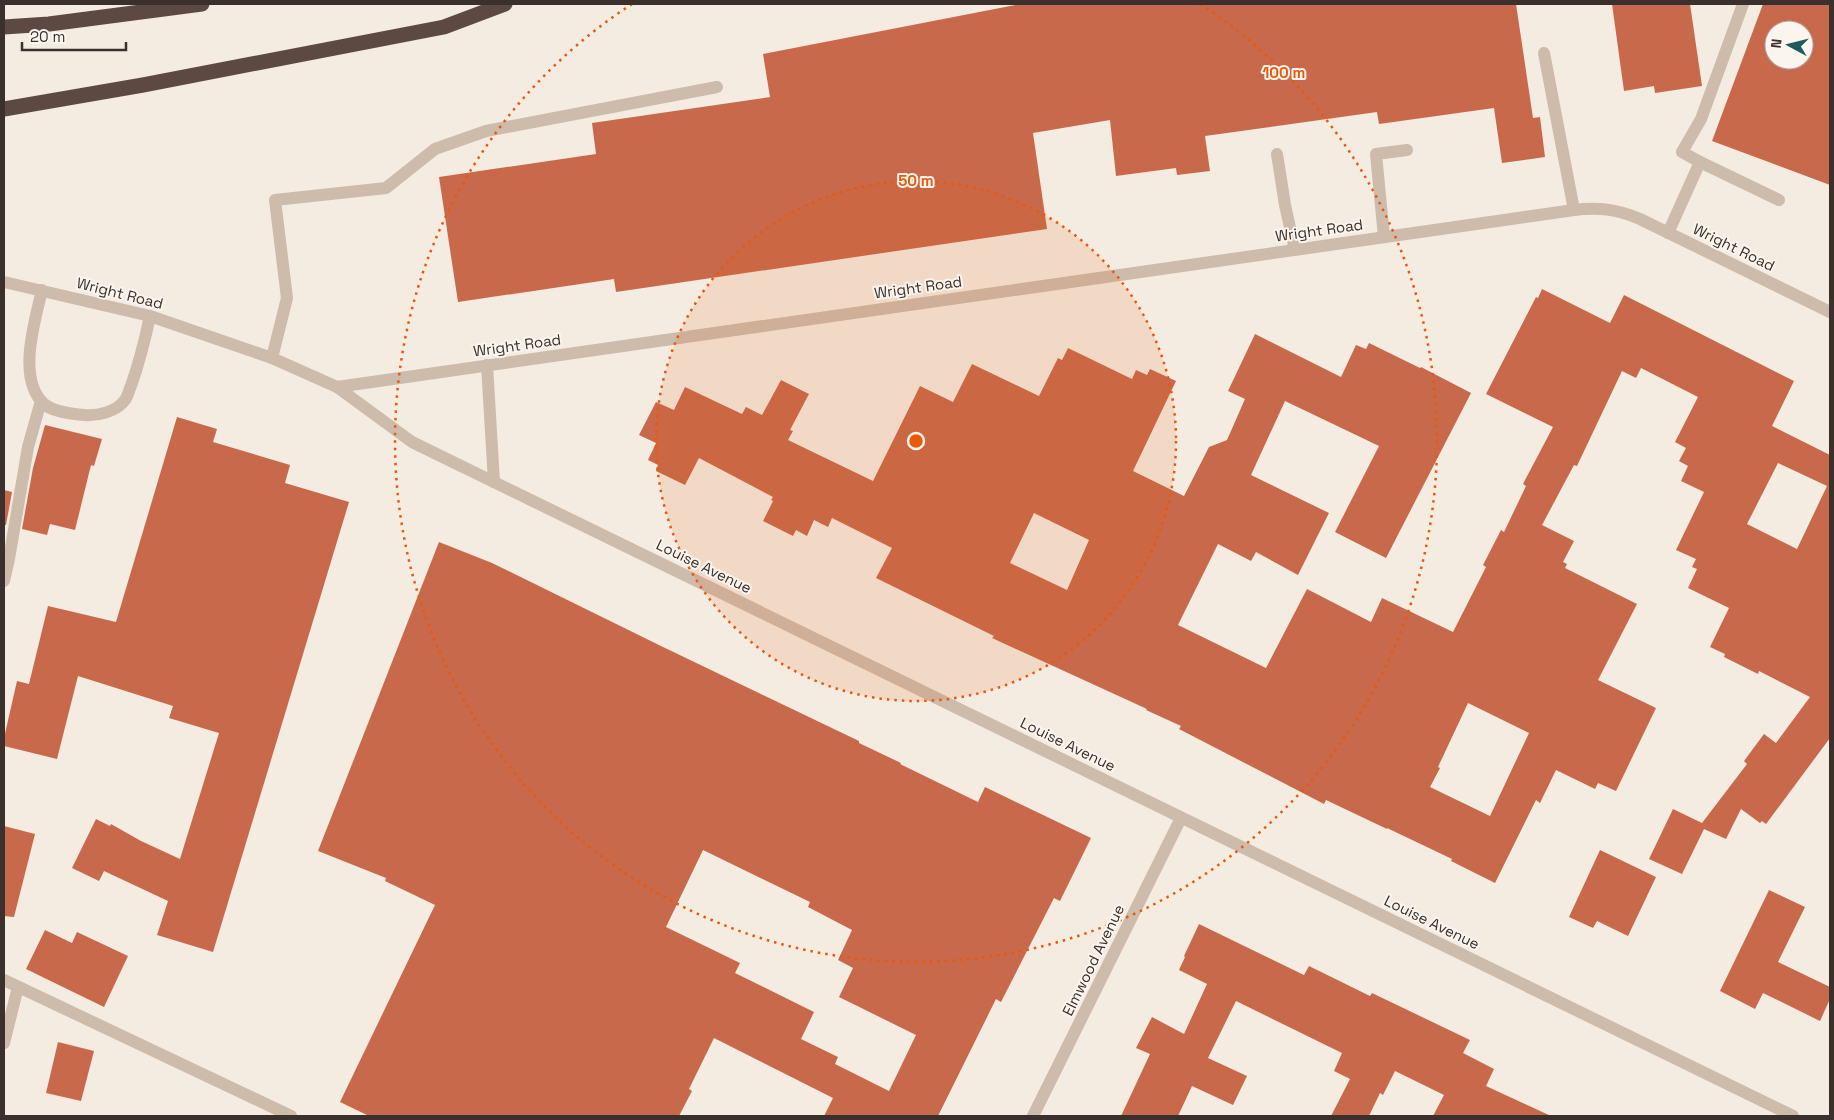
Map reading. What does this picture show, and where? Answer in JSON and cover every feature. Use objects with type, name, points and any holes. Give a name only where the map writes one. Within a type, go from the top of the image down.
[{"type":"highway","points":[[4,27],[49,24],[202,4]]},
{"type":"highway","points":[[4,109],[143,85],[444,27],[505,4]]},
{"type":"street","points":[[1743,4],[1701,119],[1682,152],[1778,200]]},
{"type":"street","points":[[1544,53],[1574,210]]},
{"type":"street","points":[[272,358],[287,298],[275,200],[386,188],[435,149],[486,131],[718,87]]},
{"type":"street","points":[[1384,237],[1376,154],[1406,150]]},
{"type":"street","points":[[1277,154],[1285,205],[1295,250]]},
{"type":"street","points":[[1668,233],[1700,162]]},
{"type":"street","name":"Wright Road","points":[[4,282],[150,316],[272,358],[337,387],[1574,210],[1608,208],[1624,212],[1830,312]]},
{"type":"street","points":[[42,290],[31,337],[30,367],[32,384],[41,402],[53,409],[71,414],[88,416],[110,412],[125,400],[140,361],[150,316]]},
{"type":"street","points":[[487,366],[494,482]]},
{"type":"street","name":"Louise Avenue","points":[[337,387],[412,442],[1793,1116]]},
{"type":"street","points":[[4,581],[28,447],[41,402]]},
{"type":"street","name":"Elmwood Avenue","points":[[1033,1116],[1182,818]]},
{"type":"street","points":[[4,980],[291,1116]]},
{"type":"street","points":[[4,1043],[18,987]]},
{"type":"building","points":[[1021,4],[1516,4],[1533,118],[1540,117],[1545,157],[1502,163],[1494,108],[1379,124],[1377,112],[1205,136],[1210,171],[1177,175],[1176,168],[1116,176],[1110,120],[1033,133],[1047,229],[616,292],[614,279],[458,302],[439,177],[596,154],[592,123],[770,97],[763,54]]},
{"type":"building","points":[[1612,4],[1690,4],[1702,86],[1655,93],[1654,86],[1624,91]]},
{"type":"building","points":[[1763,4],[1830,4],[1830,185],[1712,141]]},
{"type":"building","points":[[1542,289],[1610,323],[1624,295],[1794,381],[1772,426],[1830,455],[1830,738],[1766,824],[1762,821],[1760,823],[1741,809],[1726,839],[1704,829],[1682,874],[1649,859],[1673,809],[1702,823],[1747,764],[1744,761],[1764,734],[1776,743],[1810,697],[1759,671],[1758,674],[1724,657],[1725,654],[1710,647],[1729,608],[1688,588],[1697,569],[1692,567],[1696,559],[1676,550],[1704,492],[1681,481],[1688,466],[1679,461],[1686,448],[1675,442],[1698,397],[1641,368],[1636,378],[1622,371],[1577,466],[1574,465],[1542,525],[1574,541],[1563,562],[1567,564],[1565,568],[1637,604],[1598,680],[1656,708],[1616,791],[1598,783],[1595,789],[1556,770],[1540,803],[1536,800],[1495,883],[1451,861],[1452,859],[1387,828],[1326,800],[1324,804],[1179,729],[1181,726],[992,638],[994,636],[876,578],[892,548],[832,518],[828,527],[814,520],[807,536],[796,530],[793,536],[763,521],[773,501],[771,500],[773,497],[699,458],[685,485],[656,471],[658,465],[648,460],[656,443],[639,435],[656,402],[674,410],[685,387],[742,414],[746,407],[762,415],[781,380],[809,394],[790,430],[793,431],[788,440],[873,481],[920,386],[953,402],[972,364],[1039,396],[1058,358],[1062,360],[1068,348],[1132,379],[1136,370],[1147,375],[1150,369],[1176,381],[1133,471],[1184,496],[1209,447],[1227,440],[1245,399],[1228,391],[1255,334],[1341,377],[1356,345],[1366,349],[1369,343],[1471,393],[1386,558],[1335,532],[1379,446],[1285,401],[1251,475],[1329,513],[1298,575],[1256,552],[1251,561],[1218,544],[1178,625],[1266,668],[1307,589],[1371,622],[1382,598],[1453,632],[1486,567],[1483,565],[1501,530],[1504,532],[1526,486],[1523,484],[1553,427],[1486,394],[1536,297],[1538,298]],"holes":[[[1778,463],[1827,486],[1797,549],[1747,524]],[[1034,513],[1089,540],[1067,590],[1010,563]],[[1468,703],[1529,733],[1490,816],[1430,787],[1440,768],[1438,767]]]},
{"type":"building","points":[[177,417],[217,429],[213,442],[290,465],[285,483],[349,502],[213,952],[157,935],[168,901],[104,871],[99,881],[72,868],[96,819],[110,826],[111,824],[141,841],[180,859],[219,733],[169,718],[173,706],[78,676],[57,759],[4,746],[4,738],[17,681],[29,684],[48,606],[116,622]]},
{"type":"building","points":[[45,425],[102,439],[94,466],[91,465],[75,530],[50,524],[47,535],[22,529],[33,468]]},
{"type":"building","points":[[4,490],[12,492],[6,525],[4,525]]},
{"type":"building","points":[[439,542],[492,563],[859,741],[859,743],[978,802],[985,787],[1091,838],[1060,901],[1054,898],[1001,1002],[996,999],[938,1116],[824,1116],[833,1098],[714,1038],[689,1089],[692,1091],[679,1116],[369,1116],[340,1102],[435,905],[385,881],[386,878],[318,851]],"holes":[[[703,850],[810,902],[808,907],[852,930],[838,960],[853,968],[839,997],[916,1035],[889,1091],[835,1064],[838,1057],[801,1039],[814,1012],[735,973],[740,963],[666,927]]]},
{"type":"building","points":[[4,826],[35,834],[14,917],[4,916]]},
{"type":"building","points":[[1600,850],[1656,877],[1628,936],[1597,921],[1593,928],[1569,917]]},
{"type":"building","points":[[1769,890],[1805,907],[1778,962],[1830,987],[1830,999],[1820,1021],[1763,993],[1755,1009],[1720,991]]},
{"type":"building","points":[[1199,924],[1304,975],[1309,966],[1370,996],[1372,993],[1470,1040],[1463,1053],[1494,1069],[1486,1086],[1551,1116],[1433,1116],[1444,1095],[1395,1071],[1383,1095],[1380,1093],[1369,1116],[1331,1116],[1350,1079],[1334,1071],[1342,1053],[1236,1001],[1208,1058],[1247,1076],[1233,1105],[1192,1086],[1178,1116],[1121,1116],[1150,1054],[1136,1048],[1152,1017],[1184,1034],[1207,984],[1179,970]]},
{"type":"building","points":[[45,930],[72,943],[77,932],[128,956],[104,1007],[26,969]]},
{"type":"building","points":[[58,1042],[94,1051],[81,1101],[46,1093]]}]
